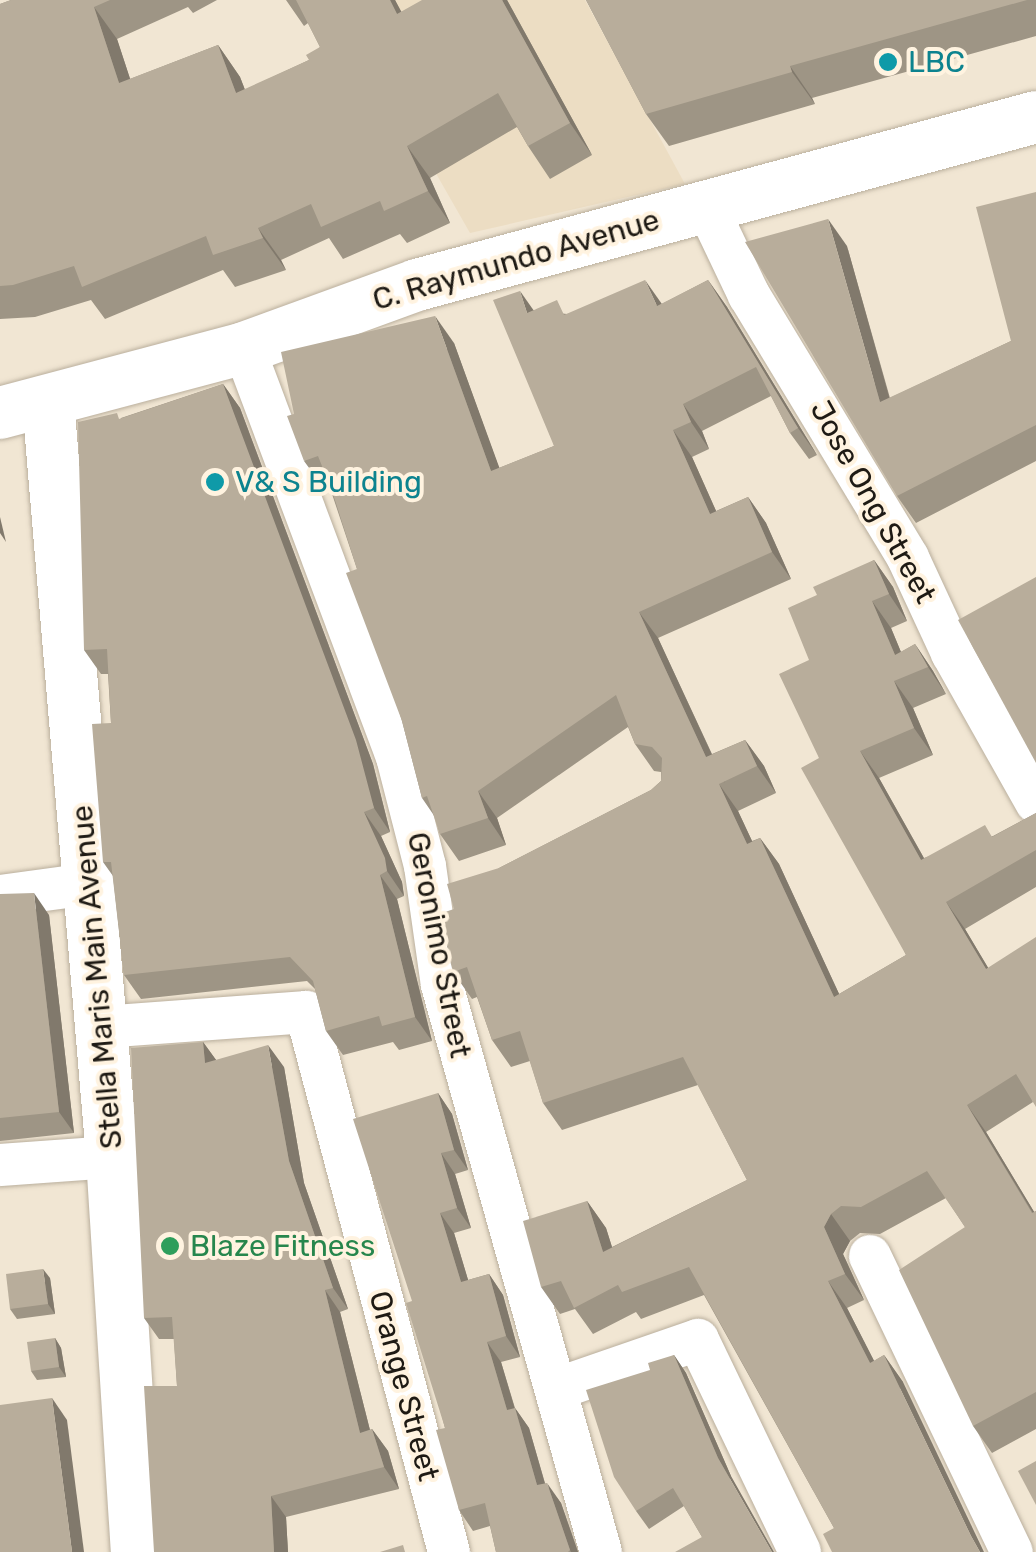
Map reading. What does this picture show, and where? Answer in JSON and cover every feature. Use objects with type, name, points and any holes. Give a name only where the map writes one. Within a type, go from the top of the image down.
[{"type":"main road","name":"C. Raymundo Avenue","points":[[24,408],[244,348],[417,285],[1036,117]]},
{"type":"main road","name":"Stella Maris Main Avenue","points":[[24,408],[89,884],[112,1158],[137,1552]]},
{"type":"street","name":"Jose Ong Street","points":[[706,205],[749,295],[908,558],[1036,802]]},
{"type":"street","name":"Geronimo Street","points":[[244,348],[449,889],[447,1004],[502,1214],[558,1388],[600,1552]]},
{"type":"street","points":[[0,896],[89,884]]},
{"type":"street","name":"Orange Street","points":[[102,1027],[306,1012],[449,1552]]},
{"type":"street","points":[[0,1165],[112,1158]]},
{"type":"street","points":[[870,1256],[1012,1552]]},
{"type":"street","points":[[558,1388],[698,1340],[800,1552]]},
{"type":"shaded area","points":[[337,0],[585,0],[685,184],[470,233]]},
{"type":"building","points":[[11,0],[110,0],[94,7],[119,83],[218,45],[236,93],[309,60],[306,55],[320,47],[296,0],[390,0],[397,14],[422,0],[502,0],[570,123],[528,146],[498,93],[407,146],[428,191],[384,211],[380,201],[321,227],[311,204],[258,228],[263,238],[213,255],[206,236],[82,287],[74,266],[0,286],[0,4]]},
{"type":"building","points":[[586,0],[1027,0],[790,66],[792,72],[646,114]]},
{"type":"building","points":[[1036,192],[1036,425],[897,496],[745,242],[828,219],[880,402],[1011,341],[976,207]]},
{"type":"building","points":[[645,280],[657,306],[708,280],[798,428],[790,433],[756,367],[683,404],[691,422],[673,430],[710,514],[748,497],[772,552],[639,612],[706,757],[745,740],[757,766],[719,784],[747,844],[760,838],[834,997],[906,955],[801,768],[819,758],[779,674],[809,660],[788,608],[817,595],[813,587],[874,560],[889,594],[872,601],[895,655],[915,644],[928,667],[894,681],[914,728],[860,751],[921,860],[985,825],[992,837],[1036,813],[1036,850],[946,902],[986,969],[1036,937],[1036,1107],[1016,1074],[967,1105],[1032,1213],[1036,1211],[1036,1392],[973,1426],[899,1270],[965,1227],[927,1171],[861,1207],[841,1206],[824,1227],[845,1274],[828,1281],[870,1363],[884,1355],[980,1552],[832,1552],[823,1534],[834,1528],[689,1267],[622,1292],[618,1285],[574,1308],[561,1281],[541,1287],[523,1221],[587,1201],[603,1252],[747,1180],[683,1057],[543,1103],[520,1031],[492,1040],[467,967],[453,972],[442,913],[454,909],[447,884],[499,868],[651,790],[661,781],[662,758],[652,747],[635,744],[616,695],[478,791],[488,818],[440,834],[427,796],[422,798],[402,721],[346,573],[357,569],[333,494],[318,456],[304,461],[287,416],[294,414],[281,352],[435,316],[491,471],[554,446],[493,300],[520,291],[527,313],[557,300],[564,315]]},
{"type":"building","points":[[223,384],[356,740],[374,808],[364,812],[385,858],[387,871],[380,875],[415,1017],[382,1026],[379,1016],[326,1031],[313,981],[290,957],[124,975],[111,862],[103,862],[92,724],[111,723],[107,649],[84,650],[78,422],[117,413],[119,419]]},
{"type":"building","points":[[1036,577],[1036,763],[958,620]]},
{"type":"building","points":[[34,893],[59,1112],[0,1118],[0,894]]},
{"type":"building","points":[[203,1042],[205,1063],[268,1045],[289,1161],[333,1288],[325,1290],[360,1433],[372,1429],[384,1467],[271,1496],[274,1552],[154,1552],[144,1386],[177,1386],[172,1317],[144,1318],[131,1048]]},
{"type":"building","points":[[438,1093],[454,1150],[441,1153],[457,1208],[440,1213],[461,1282],[489,1274],[506,1336],[487,1342],[507,1410],[515,1408],[537,1485],[547,1483],[568,1552],[496,1552],[485,1503],[459,1510],[436,1430],[445,1428],[406,1303],[412,1301],[353,1119]]},
{"type":"building","points":[[43,1269],[48,1304],[10,1309],[6,1274]]},
{"type":"building","points":[[55,1338],[59,1367],[31,1371],[27,1342]]},
{"type":"building","points":[[674,1355],[718,1458],[772,1552],[675,1552],[702,1537],[673,1488],[636,1511],[614,1477],[586,1390],[650,1370],[648,1363]]},
{"type":"building","points":[[52,1398],[72,1552],[0,1552],[0,1405]]},
{"type":"building","points":[[1036,1461],[1036,1505],[1018,1471]]},
{"type":"building","points":[[403,1545],[405,1552],[380,1552]]},
{"type":"place","name":"LBC","points":[[888,62]]},
{"type":"place","name":"V& S Building","points":[[215,482]]},
{"type":"place","name":"Blaze Fitness","points":[[170,1246]]}]
